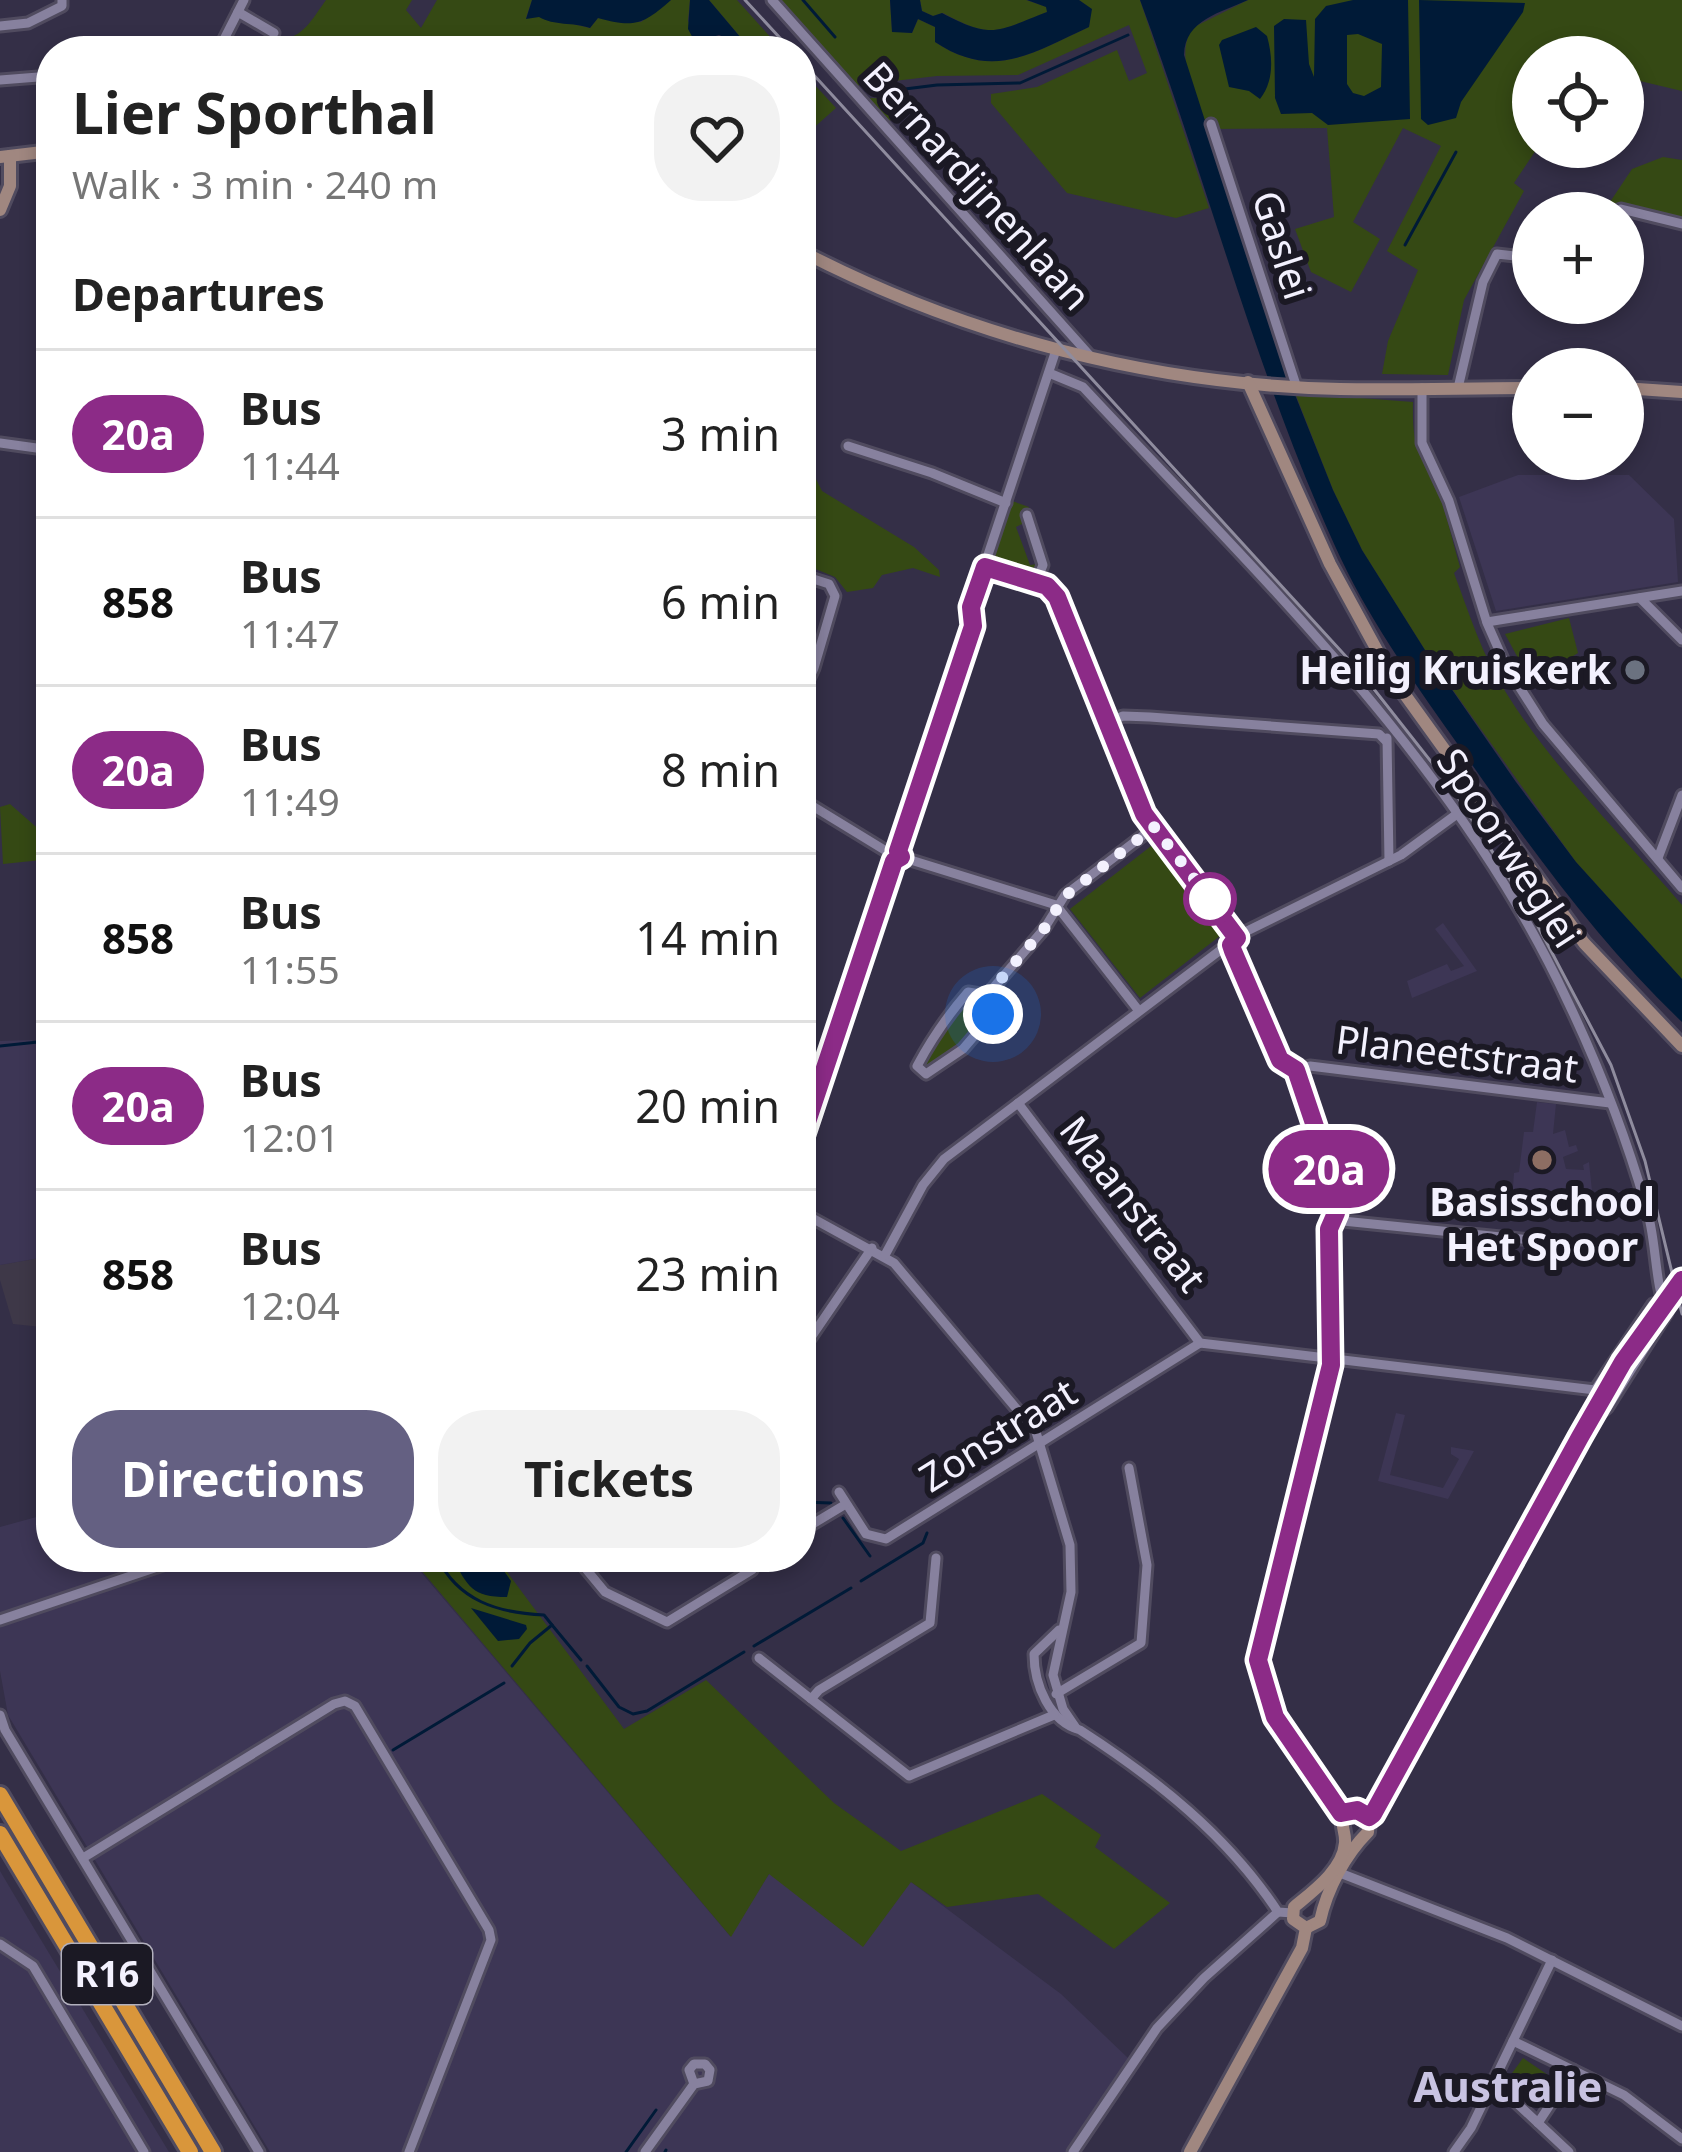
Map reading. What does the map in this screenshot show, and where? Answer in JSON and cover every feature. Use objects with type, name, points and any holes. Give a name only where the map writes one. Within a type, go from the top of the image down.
[{"type":"highway","name":"R16","points":[[0,1795],[213,2152]]},
{"type":"highway","name":"R16","points":[[0,1834],[190,2152]]},
{"type":"street","points":[[0,26],[28,23],[62,5],[62,0]]},
{"type":"street","points":[[226,36],[244,0]]},
{"type":"street","name":"Bernardijnenlaan","points":[[772,0],[804,36]]},
{"type":"street","points":[[238,12],[274,34]]},
{"type":"street","name":"Bernardijnenlaan","points":[[816,49],[1092,358]]},
{"type":"street","points":[[0,80],[36,77]]},
{"type":"street","name":"Gaslei","points":[[1211,124],[1294,385]]},
{"type":"street","points":[[0,210],[10,187],[5,156],[36,153]]},
{"type":"street","points":[[1644,215],[1682,224]]},
{"type":"street","points":[[1458,388],[1483,282],[1497,254],[1512,256]]},
{"type":"street","points":[[816,258],[897,299],[1056,350],[1171,373],[1294,385],[1512,388]]},
{"type":"street","points":[[816,1095],[973,626],[971,607],[1056,350]]},
{"type":"street","name":"Spoorweglei","points":[[1049,374],[1084,387],[1395,730],[1457,814],[1539,944],[1568,1000],[1647,1208],[1661,1302]]},
{"type":"street","points":[[1248,382],[1330,564],[1390,674],[1584,943],[1682,1046]]},
{"type":"street","points":[[1422,388],[1422,443],[1449,501],[1506,666],[1533,711],[1682,888]]},
{"type":"street","points":[[1644,390],[1679,393]]},
{"type":"street","points":[[0,443],[36,448]]},
{"type":"street","points":[[848,446],[932,472],[1006,503]]},
{"type":"street","points":[[1027,515],[1043,566],[1036,582]]},
{"type":"street","points":[[985,567],[1036,582],[1057,597],[1154,827],[1234,941],[1280,1060],[1296,1070],[1326,1159],[1336,1213],[1329,1229],[1331,1358],[1258,1660],[1275,1717],[1334,1806],[1345,1815]]},
{"type":"street","points":[[816,580],[829,584],[835,596],[816,661]]},
{"type":"street","points":[[1487,622],[1682,591]]},
{"type":"street","points":[[1640,598],[1682,640]]},
{"type":"street","points":[[1108,722],[1123,716],[1378,734],[1385,741],[1389,861]]},
{"type":"street","points":[[1385,741],[1395,730]]},
{"type":"street","points":[[1658,858],[1682,795]]},
{"type":"street","points":[[816,808],[896,856],[1056,905],[1138,1011]]},
{"type":"street","points":[[884,1256],[923,1185],[944,1159],[1234,941],[1389,861],[1457,814]]},
{"type":"street","points":[[987,995],[1044,929],[1056,905],[1154,827]]},
{"type":"street","points":[[968,992],[987,995],[993,1014],[963,1049],[926,1074],[917,1066],[938,1027],[968,992]]},
{"type":"street","name":"Planeetstraat","points":[[1296,1070],[1310,1066],[1610,1102]]},
{"type":"street","name":"Maanstraat","points":[[1018,1103],[1200,1343]]},
{"type":"street","points":[[816,1220],[872,1248],[902,1270],[1036,1432],[1070,1545],[1071,1592],[1053,1665],[1056,1694],[1076,1728]]},
{"type":"street","points":[[1334,1220],[1541,1241]]},
{"type":"street","points":[[816,1330],[872,1248]]},
{"type":"street","points":[[1200,1343],[1599,1389],[1630,1335],[1653,1304],[1661,1302]]},
{"type":"street","points":[[1063,1627],[1034,1654],[1038,1679],[1054,1714],[1148,1775],[1190,1809],[1298,1925],[1306,1928],[1320,1921],[1340,1873],[1368,1832],[1369,1817],[1661,1302]]},
{"type":"street","name":"Zonstraat","points":[[839,1492],[866,1534],[886,1539],[1200,1343]]},
{"type":"street","points":[[1056,1694],[1142,1642],[1147,1565],[1129,1468]]},
{"type":"street","points":[[816,1522],[846,1504]]},
{"type":"street","points":[[811,1700],[818,1690],[930,1622],[936,1558]]},
{"type":"street","points":[[0,1620],[142,1572]]},
{"type":"street","points":[[588,1572],[605,1592],[667,1622],[749,1572]]},
{"type":"street","points":[[759,1658],[910,1776],[1054,1714]]},
{"type":"street","points":[[83,1858],[334,1704],[345,1701],[355,1706],[491,1940],[410,2152]]},
{"type":"street","points":[[0,1715],[259,2152]]},
{"type":"street","points":[[1345,1815],[1357,1810],[1369,1817]]},
{"type":"street","points":[[1073,2152],[1157,2028],[1204,1978],[1323,1882],[1342,1853],[1345,1815]]},
{"type":"street","points":[[1340,1873],[1489,1930],[1682,2026]]},
{"type":"street","points":[[1190,2152],[1302,1948],[1306,1928]]},
{"type":"street","points":[[0,1944],[33,1966],[144,2152]]},
{"type":"street","points":[[1454,2152],[1552,1960]]},
{"type":"street","points":[[1513,2041],[1624,2096],[1682,2139]]},
{"type":"street","points":[[1538,2123],[1573,2070]]},
{"type":"street","points":[[1493,2081],[1569,2152]]},
{"type":"street","points":[[645,2152],[694,2084]]},
{"type":"shaded area","points":[[1512,477],[1634,480],[1674,519],[1678,582],[1496,611],[1459,497]]},
{"type":"shaded area","points":[[1443,923],[1477,971],[1412,998],[1407,981],[1447,964],[1451,971],[1464,966],[1435,929]]},
{"type":"shaded area","points":[[32,1040],[36,1044],[36,1259],[0,1265],[0,1041]]},
{"type":"shaded area","name":"Basisschool Het Spoor","points":[[1537,1102],[1556,1104],[1553,1134],[1565,1130],[1569,1147],[1576,1145],[1578,1151],[1563,1157],[1566,1169],[1584,1170],[1589,1162],[1592,1191],[1604,1196],[1632,1187],[1641,1212],[1512,1201],[1524,1132],[1533,1132]]},
{"type":"shaded area","points":[[36,1259],[36,1326],[13,1324],[0,1265]]},
{"type":"shaded area","points":[[1396,1413],[1405,1415],[1390,1475],[1443,1488],[1459,1459],[1451,1454],[1451,1447],[1474,1451],[1448,1499],[1378,1481]]},
{"type":"shaded area","points":[[36,1517],[36,1572],[421,1572],[730,1936],[769,1874],[911,1882],[1061,1994],[1128,2058],[1068,2152],[270,2152],[8,1715],[0,1671],[0,1527]]},
{"type":"shaded area","points":[[0,1871],[35,1930],[169,2152],[0,2152]]},
{"type":"green space","points":[[326,0],[412,0],[406,10],[421,28],[437,0],[532,0],[526,18],[539,16],[590,28],[598,18],[641,22],[671,0],[690,0],[688,21],[699,36],[293,36]]},
{"type":"green space","points":[[709,0],[737,0],[769,36],[739,36]]},
{"type":"green space","points":[[774,0],[890,0],[892,31],[912,33],[918,19],[935,27],[935,42],[956,54],[995,61],[1031,53],[1089,27],[1091,9],[1079,0],[1140,0],[1209,208],[1176,218],[1067,193],[991,103],[991,94],[1037,87],[1117,50],[1129,81],[1147,73],[1129,25],[1018,75],[937,76],[859,85],[857,90],[866,98],[910,99],[887,124],[816,46],[816,36],[807,36]]},
{"type":"green space","points":[[920,0],[1026,0],[1047,7],[1047,12],[1005,28],[984,30],[943,13],[933,16],[922,11]]},
{"type":"green space","points":[[1248,0],[1682,0],[1682,91],[1644,82],[1644,36],[1512,36],[1512,168],[1524,168],[1514,183],[1524,191],[1512,192],[1512,213],[1464,300],[1448,375],[1382,374],[1388,341],[1418,270],[1387,251],[1441,146],[1403,128],[1353,222],[1380,239],[1351,292],[1311,272],[1295,229],[1334,217],[1327,128],[1208,129],[1186,65],[1192,28]]},
{"type":"green space","points":[[816,86],[836,108],[816,126]]},
{"type":"green space","points":[[1663,157],[1682,160],[1682,220],[1644,210],[1644,192],[1617,192],[1632,169]]},
{"type":"green space","points":[[1295,393],[1413,402],[1415,438],[1439,494],[1460,567],[1454,573],[1489,663],[1545,748],[1682,905],[1682,979],[1576,862],[1430,658],[1362,550]]},
{"type":"green space","points":[[816,479],[822,491],[914,547],[939,570],[940,577],[913,568],[882,575],[873,588],[847,592],[835,577],[816,569]]},
{"type":"green space","points":[[1012,501],[1029,507],[1024,523],[1016,527],[1030,565],[1038,564],[1031,576],[1000,567],[994,557]]},
{"type":"green space","points":[[1569,618],[1578,653],[1531,682],[1505,634]]},
{"type":"green space","points":[[10,804],[36,827],[36,861],[3,864],[0,807]]},
{"type":"green space","points":[[1155,843],[1225,932],[1140,998],[1070,909]]},
{"type":"green space","points":[[961,1003],[968,1015],[985,1020],[961,1048],[926,1072],[920,1065]]},
{"type":"green space","points":[[423,1572],[507,1572],[624,1729],[706,1680],[834,1803],[901,1851],[1042,1794],[1101,1835],[1095,1847],[1170,1903],[1114,1949],[1038,1894],[947,1907],[911,1882],[863,1947],[769,1874],[731,1937]]},
{"type":"green space","points":[[1523,2058],[1557,2081],[1543,2102],[1510,2076]]},
{"type":"water","points":[[532,0],[671,0],[637,22],[598,18],[590,28],[539,17],[526,19]]},
{"type":"water","points":[[690,0],[709,0],[739,36],[692,36]]},
{"type":"water","points":[[890,0],[920,0],[922,11],[933,16],[942,13],[984,30],[1005,28],[1047,12],[1046,7],[1027,0],[1079,0],[1092,9],[1089,27],[1031,53],[995,61],[956,54],[935,42],[935,27],[918,19],[912,33],[892,32]]},
{"type":"water","points":[[1140,0],[1248,0],[1198,25],[1184,55],[1284,367],[1333,490],[1362,550],[1516,782],[1576,862],[1682,979],[1682,1022],[1619,956],[1534,850],[1406,669],[1347,572],[1280,411]]},
{"type":"water","points":[[1353,0],[1408,0],[1410,119],[1328,125],[1312,113],[1281,114],[1275,98],[1274,26],[1284,19],[1306,20],[1314,77],[1315,19],[1326,6]],"holes":[[[1358,34],[1382,44],[1381,87],[1364,96],[1353,93],[1347,84],[1347,35]]]},
{"type":"water","points":[[1419,0],[1525,3],[1461,102],[1456,118],[1428,125],[1421,119]]},
{"type":"water","points":[[1256,27],[1267,36],[1271,61],[1268,85],[1260,99],[1229,87],[1219,45]]},
{"type":"water","points":[[460,1572],[505,1572],[511,1581],[507,1597],[486,1595]]},
{"type":"water","points":[[471,1608],[527,1629],[519,1639],[498,1641]]},
{"type":"waterway","points":[[803,0],[835,37]]},
{"type":"waterway","points":[[866,90],[1020,83],[1128,35]]},
{"type":"waterway","points":[[1405,245],[1456,152]]},
{"type":"waterway","points":[[0,1046],[36,1042]]},
{"type":"waterway","points":[[816,1502],[831,1503]]},
{"type":"waterway","points":[[843,1518],[870,1556]]},
{"type":"waterway","points":[[861,1581],[923,1543],[927,1533]]},
{"type":"waterway","points":[[446,1572],[481,1602],[544,1615],[552,1625]]},
{"type":"waterway","points":[[754,1646],[851,1588]]},
{"type":"waterway","points":[[512,1666],[552,1625],[581,1660]]},
{"type":"waterway","points":[[587,1666],[619,1707],[633,1714],[647,1711],[744,1652]]},
{"type":"waterway","points":[[393,1750],[504,1683]]},
{"type":"waterway","points":[[626,2152],[656,2110]]},
{"type":"tunnel","points":[[1660,1310],[1682,1280]]},
{"type":"railway","points":[[745,0],[778,36]]},
{"type":"railway","points":[[816,77],[1362,674],[1451,787],[1529,909],[1611,1065],[1645,1161],[1682,1314]]},
{"type":"bus line","name":"20a","points":[[816,1095],[894,861],[901,857],[898,851],[973,626],[971,607],[985,567],[1047,586],[1057,597],[1144,814],[1237,938],[1231,945],[1233,951],[1280,1060],[1296,1070],[1334,1191],[1336,1213],[1329,1229],[1331,1365],[1258,1660],[1275,1717],[1334,1806],[1345,1815],[1352,1810],[1369,1817],[1373,1814],[1623,1362],[1682,1280]]},
{"type":"place","name":"Heilig Kruiskerk","points":[[1635,670]]},
{"type":"place","name":"Basisschool Het Spoor","points":[[1542,1160]]},
{"type":"district","name":"Australie","points":[[1508,2087]]},
{"type":"route","points":[[993,1014],[987,995],[1044,929],[1056,905],[1154,827],[1210,899]]}]
